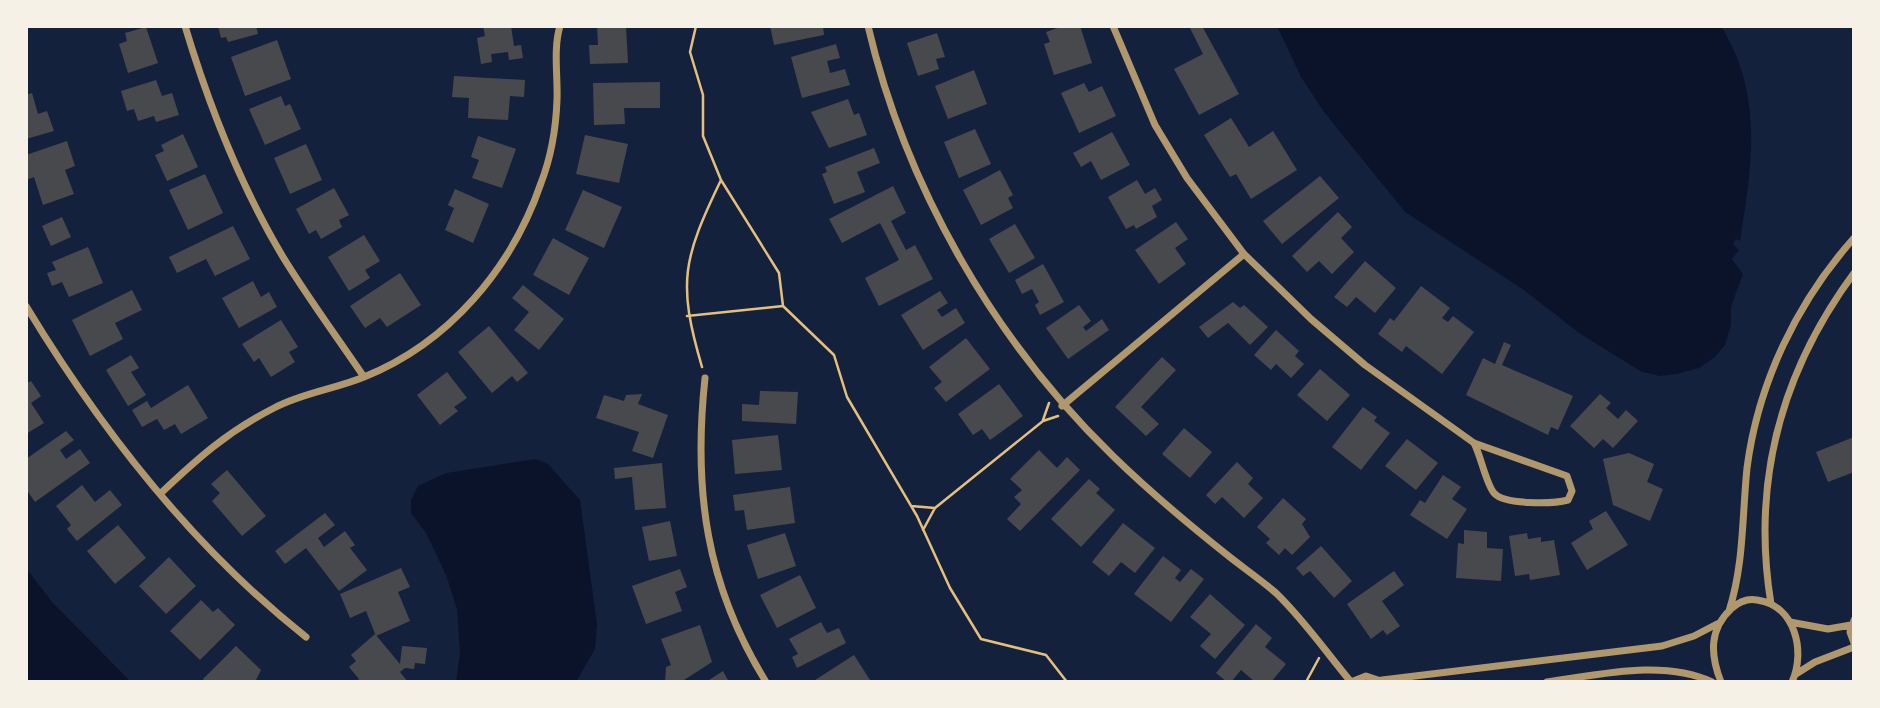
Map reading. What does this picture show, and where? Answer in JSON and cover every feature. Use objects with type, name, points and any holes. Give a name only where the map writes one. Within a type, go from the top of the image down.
[{"type":"street","points":[[185,26],[213,112],[255,205],[283,256],[364,377]]},
{"type":"street","points":[[868,26],[901,134],[946,232],[1018,347],[1062,406],[1164,503],[1273,591],[1351,682],[1366,676],[1383,681],[1662,646],[1695,636],[1717,624],[1729,611],[1748,600],[1771,604],[1790,622],[1799,648],[1794,678]]},
{"type":"street","points":[[1113,26],[1155,125],[1187,178],[1244,254],[1311,319],[1365,365],[1474,443],[1567,476],[1572,491],[1568,500],[1558,503],[1500,499],[1492,492],[1483,460],[1474,443]]},
{"type":"street","points":[[160,494],[211,446],[247,422],[277,406],[364,377],[400,359],[459,315],[504,259],[541,184],[552,146],[557,102],[558,29]]},
{"type":"street","points":[[1729,611],[1741,559],[1750,448],[1766,384],[1796,319],[1854,238]]},
{"type":"street","points":[[1062,406],[1244,254]]},
{"type":"street","points":[[1771,604],[1763,538],[1773,446],[1795,374],[1812,335],[1854,273]]},
{"type":"street","points":[[26,306],[93,410],[160,494],[258,599],[306,637]]},
{"type":"street","points":[[705,379],[699,432],[700,480],[706,534],[732,618],[766,682]]},
{"type":"street","points":[[1790,622],[1828,629],[1853,622],[1854,645],[1815,662],[1794,678]]},
{"type":"street","points":[[1717,624],[1713,649],[1721,682]]},
{"type":"street","points":[[1547,682],[1658,670],[1695,674],[1712,682]]},
{"type":"path","points":[[696,26],[690,52],[703,95],[703,136],[721,180],[779,273],[783,306],[834,355],[847,397],[911,506],[950,588],[981,639],[1046,655],[1067,682]]},
{"type":"path","points":[[705,379],[687,316],[687,262],[699,226],[721,180]]},
{"type":"path","points":[[687,316],[783,306]]},
{"type":"path","points":[[1043,421],[1053,393]]},
{"type":"path","points":[[923,530],[935,508],[1043,421],[1070,413]]},
{"type":"path","points":[[911,506],[935,508]]},
{"type":"path","points":[[1306,682],[1324,649]]},
{"type":"water","points":[[1277,26],[1721,26],[1735,52],[1744,78],[1751,131],[1751,158],[1740,241],[1736,239],[1733,244],[1739,250],[1732,259],[1743,274],[1731,307],[1731,325],[1725,345],[1715,357],[1699,368],[1660,376],[1642,372],[1579,333],[1524,290],[1405,212],[1324,112],[1301,77]]},
{"type":"water","points":[[536,459],[548,464],[580,500],[597,624],[595,649],[576,682],[456,682],[460,653],[457,609],[446,575],[426,533],[411,513],[411,500],[418,486],[446,473]]},
{"type":"water","points":[[26,568],[52,602],[131,682],[26,682]]},
{"type":"building","points":[[218,26],[256,26],[258,34],[228,42],[226,37],[221,38]]},
{"type":"building","points":[[483,26],[511,26],[514,46],[521,45],[523,58],[509,60],[508,52],[491,54],[492,62],[481,64],[477,38],[485,36]]},
{"type":"building","points":[[597,26],[626,26],[628,63],[590,64],[589,45],[598,45]]},
{"type":"building","points":[[770,26],[823,26],[824,35],[774,45]]},
{"type":"building","points":[[1063,26],[1080,26],[1092,63],[1054,75],[1044,44],[1050,42],[1046,32]]},
{"type":"building","points":[[1189,26],[1202,26],[1239,94],[1199,115],[1174,69],[1203,54]]},
{"type":"building","points":[[146,27],[158,63],[128,73],[119,44],[127,41],[125,33]]},
{"type":"building","points":[[937,33],[945,57],[936,59],[939,69],[918,76],[907,43]]},
{"type":"building","points":[[277,40],[291,79],[245,96],[231,57]]},
{"type":"building","points":[[836,44],[840,58],[827,61],[830,73],[845,69],[850,85],[802,98],[791,57]]},
{"type":"building","points":[[974,70],[987,104],[948,119],[935,86]]},
{"type":"building","points":[[454,76],[525,80],[524,97],[510,96],[508,120],[468,118],[469,98],[452,97]]},
{"type":"building","points":[[156,80],[162,96],[172,93],[179,115],[156,122],[154,116],[138,121],[134,109],[127,111],[121,91]]},
{"type":"building","points":[[660,82],[660,108],[624,108],[625,124],[594,125],[593,83]]},
{"type":"building","points":[[1084,83],[1089,92],[1102,86],[1116,116],[1079,133],[1061,93]]},
{"type":"building","points":[[32,93],[38,114],[47,111],[54,131],[26,139],[26,95]]},
{"type":"building","points":[[281,96],[285,106],[290,104],[301,129],[265,145],[249,109]]},
{"type":"building","points":[[848,99],[854,115],[859,113],[867,135],[829,148],[811,112]]},
{"type":"building","points":[[1231,118],[1249,147],[1273,131],[1297,170],[1251,199],[1236,174],[1230,177],[1204,135]]},
{"type":"building","points":[[975,129],[991,164],[959,178],[944,142]]},
{"type":"building","points":[[1112,132],[1130,165],[1101,180],[1091,161],[1081,167],[1073,153]]},
{"type":"building","points":[[183,134],[198,167],[167,181],[155,155],[164,151],[161,145]]},
{"type":"building","points":[[585,135],[628,144],[619,183],[576,174]]},
{"type":"building","points":[[478,136],[516,149],[502,188],[472,178],[479,160],[471,157]]},
{"type":"building","points":[[67,141],[75,166],[65,170],[74,194],[43,205],[34,177],[26,180],[26,155]]},
{"type":"building","points":[[306,144],[322,180],[290,194],[274,158]]},
{"type":"building","points":[[874,148],[880,163],[857,172],[865,192],[834,204],[822,174],[827,172],[825,167]]},
{"type":"building","points":[[1000,170],[1013,195],[1008,198],[1013,208],[981,225],[963,190]]},
{"type":"building","points":[[205,174],[223,213],[188,230],[169,190]]},
{"type":"building","points":[[1320,176],[1339,198],[1282,244],[1263,221]]},
{"type":"building","points":[[1137,180],[1145,194],[1155,188],[1162,200],[1152,206],[1157,217],[1136,229],[1134,225],[1126,229],[1108,197]]},
{"type":"building","points":[[893,186],[906,213],[891,221],[906,250],[915,245],[933,279],[879,306],[865,278],[899,260],[880,223],[842,243],[829,219]]},
{"type":"building","points":[[334,188],[349,215],[339,220],[342,227],[321,239],[316,230],[309,234],[296,209]]},
{"type":"building","points":[[455,189],[489,204],[473,243],[445,230],[454,208],[448,205]]},
{"type":"building","points":[[583,190],[622,207],[604,248],[565,230]]},
{"type":"building","points":[[1338,212],[1352,227],[1341,238],[1354,252],[1332,274],[1319,261],[1307,272],[1292,256]]},
{"type":"building","points":[[62,217],[71,237],[51,246],[42,226]]},
{"type":"building","points":[[1176,222],[1188,239],[1175,248],[1186,264],[1159,284],[1135,250]]},
{"type":"building","points":[[1015,224],[1035,258],[1009,273],[989,239]]},
{"type":"building","points":[[233,226],[250,259],[215,276],[206,259],[177,273],[169,257]]},
{"type":"building","points":[[364,235],[380,261],[365,270],[370,278],[349,291],[328,257]]},
{"type":"building","points":[[553,238],[589,258],[569,295],[533,275]]},
{"type":"building","points":[[88,247],[103,283],[69,297],[62,282],[52,286],[47,273],[56,270],[52,262]]},
{"type":"building","points":[[1365,261],[1396,288],[1375,313],[1356,297],[1347,307],[1334,297]]},
{"type":"building","points":[[1043,264],[1064,302],[1040,315],[1035,305],[1039,302],[1032,289],[1022,294],[1015,280]]},
{"type":"building","points":[[400,273],[421,305],[387,327],[380,318],[365,328],[350,306]]},
{"type":"building","points":[[253,281],[261,297],[269,292],[277,307],[239,328],[222,298]]},
{"type":"building","points":[[523,285],[564,319],[539,350],[514,330],[529,312],[512,298]]},
{"type":"building","points":[[1421,286],[1450,308],[1442,318],[1448,322],[1453,316],[1474,332],[1442,374],[1406,346],[1402,352],[1378,334],[1390,318],[1394,321]]},
{"type":"building","points":[[132,290],[142,310],[115,323],[123,339],[90,356],[72,320]]},
{"type":"building","points":[[940,291],[948,303],[937,310],[942,317],[956,308],[965,323],[923,350],[901,315]]},
{"type":"building","points":[[1233,302],[1240,308],[1244,305],[1268,327],[1250,345],[1228,323],[1208,338],[1199,327]]},
{"type":"building","points":[[1079,305],[1091,321],[1083,327],[1086,331],[1102,319],[1109,330],[1068,359],[1046,328]]},
{"type":"building","points":[[281,320],[298,347],[289,352],[295,362],[271,377],[259,358],[254,362],[242,344]]},
{"type":"building","points":[[489,326],[528,373],[517,382],[512,376],[492,393],[458,352]]},
{"type":"building","points":[[1276,330],[1299,351],[1295,356],[1304,364],[1291,378],[1276,364],[1271,370],[1254,355]]},
{"type":"building","points":[[966,338],[990,369],[946,402],[934,388],[942,382],[929,367]]},
{"type":"building","points":[[1504,342],[1511,345],[1502,365],[1573,396],[1558,430],[1551,427],[1548,435],[1466,395],[1483,358],[1495,364]]},
{"type":"building","points":[[131,355],[139,368],[131,372],[146,395],[128,406],[106,370]]},
{"type":"building","points":[[1162,357],[1176,370],[1141,407],[1159,424],[1146,436],[1115,407]]},
{"type":"building","points":[[1320,369],[1350,395],[1327,421],[1297,395]]},
{"type":"building","points":[[447,372],[467,398],[454,407],[458,411],[440,425],[417,395]]},
{"type":"building","points":[[31,381],[41,396],[31,403],[44,423],[26,434],[26,384]]},
{"type":"building","points":[[999,384],[1023,416],[990,440],[982,429],[973,435],[958,414]]},
{"type":"building","points":[[188,385],[208,418],[181,434],[175,424],[164,430],[157,419],[142,427],[132,410],[147,401],[151,408]]},
{"type":"building","points":[[760,391],[798,392],[796,424],[742,421],[742,404],[759,405]]},
{"type":"building","points":[[642,394],[638,404],[668,415],[653,458],[632,451],[639,432],[596,418],[604,395],[624,401],[626,395]]},
{"type":"building","points":[[1600,394],[1611,403],[1606,408],[1618,419],[1626,410],[1638,421],[1613,448],[1603,439],[1594,448],[1570,426]]},
{"type":"building","points":[[1363,407],[1377,417],[1374,421],[1390,433],[1361,470],[1332,447]]},
{"type":"building","points":[[1184,428],[1212,452],[1190,478],[1162,454]]},
{"type":"building","points":[[66,431],[74,440],[60,450],[66,459],[80,449],[90,463],[35,502],[26,489],[26,459]]},
{"type":"building","points":[[778,435],[782,470],[735,474],[732,440]]},
{"type":"building","points":[[1854,437],[1854,472],[1828,482],[1816,452]]},
{"type":"building","points":[[1407,439],[1438,463],[1416,490],[1385,466]]},
{"type":"building","points":[[1039,450],[1057,468],[1067,457],[1080,470],[1020,531],[1007,519],[1021,504],[1014,497],[1022,490],[1010,479]]},
{"type":"building","points":[[1629,453],[1654,464],[1647,482],[1663,489],[1650,521],[1613,505],[1603,459]]},
{"type":"building","points":[[1237,462],[1253,478],[1248,484],[1263,498],[1244,518],[1222,497],[1215,504],[1206,495]]},
{"type":"building","points":[[662,463],[666,508],[635,510],[632,477],[615,479],[614,468]]},
{"type":"building","points":[[227,470],[266,516],[242,536],[212,501],[220,493],[211,484]]},
{"type":"building","points":[[1443,475],[1461,487],[1452,499],[1467,509],[1447,539],[1410,515],[1420,500],[1425,503]]},
{"type":"building","points":[[1089,479],[1100,489],[1096,493],[1115,510],[1081,547],[1051,519]]},
{"type":"building","points":[[82,485],[95,502],[110,490],[122,505],[77,541],[67,529],[71,525],[56,506]]},
{"type":"building","points":[[790,487],[795,523],[747,530],[744,510],[735,511],[733,495]]},
{"type":"building","points":[[1283,498],[1306,519],[1302,524],[1310,537],[1292,555],[1285,548],[1279,555],[1266,543],[1270,539],[1257,527]]},
{"type":"building","points":[[1606,511],[1628,545],[1587,570],[1571,543],[1593,529],[1589,521]]},
{"type":"building","points":[[325,513],[335,525],[318,538],[324,547],[345,531],[355,545],[350,548],[367,570],[339,591],[306,548],[285,564],[275,551]]},
{"type":"building","points":[[670,521],[677,556],[649,561],[642,527]]},
{"type":"building","points":[[1123,523],[1155,548],[1135,573],[1121,562],[1109,576],[1092,562]]},
{"type":"building","points":[[118,525],[146,558],[115,584],[87,551]]},
{"type":"building","points":[[1464,530],[1487,532],[1487,548],[1503,549],[1501,581],[1456,578],[1458,543],[1464,544]]},
{"type":"building","points":[[785,533],[796,566],[758,579],[747,545]]},
{"type":"building","points":[[1527,533],[1528,539],[1541,537],[1541,542],[1554,540],[1560,575],[1530,580],[1529,574],[1515,576],[1509,536]]},
{"type":"building","points":[[1321,546],[1352,581],[1334,598],[1310,571],[1303,576],[1296,568]]},
{"type":"building","points":[[1163,556],[1181,570],[1175,578],[1180,582],[1191,569],[1204,579],[1171,622],[1134,594]]},
{"type":"building","points":[[169,557],[196,586],[166,614],[139,586]]},
{"type":"building","points":[[401,568],[410,587],[398,592],[410,621],[376,636],[366,611],[350,618],[340,594]]},
{"type":"building","points":[[680,569],[687,587],[675,592],[682,611],[646,624],[632,586]]},
{"type":"building","points":[[1394,571],[1404,585],[1382,601],[1400,626],[1387,635],[1383,630],[1371,639],[1347,604]]},
{"type":"building","points":[[800,575],[816,608],[777,628],[760,595]]},
{"type":"building","points":[[1210,594],[1245,625],[1215,659],[1200,646],[1211,634],[1190,617]]},
{"type":"building","points":[[201,600],[213,612],[218,608],[235,625],[200,660],[170,631]]},
{"type":"building","points":[[821,622],[827,633],[839,628],[846,643],[797,668],[792,657],[798,654],[789,639]]},
{"type":"building","points":[[1256,624],[1272,638],[1265,647],[1286,664],[1271,682],[1255,682],[1241,670],[1231,682],[1227,682],[1216,673]]},
{"type":"building","points":[[700,625],[712,662],[681,682],[665,682],[666,667],[671,665],[661,639]]},
{"type":"building","points":[[375,634],[400,664],[402,646],[427,648],[425,664],[415,663],[414,669],[405,668],[400,672],[408,682],[356,682],[359,679],[349,667],[356,661],[351,655]]},
{"type":"building","points":[[236,646],[261,670],[255,682],[205,682],[203,679]]},
{"type":"building","points":[[854,655],[870,680],[812,682]]},
{"type":"building","points":[[723,671],[729,682],[706,682]]}]
